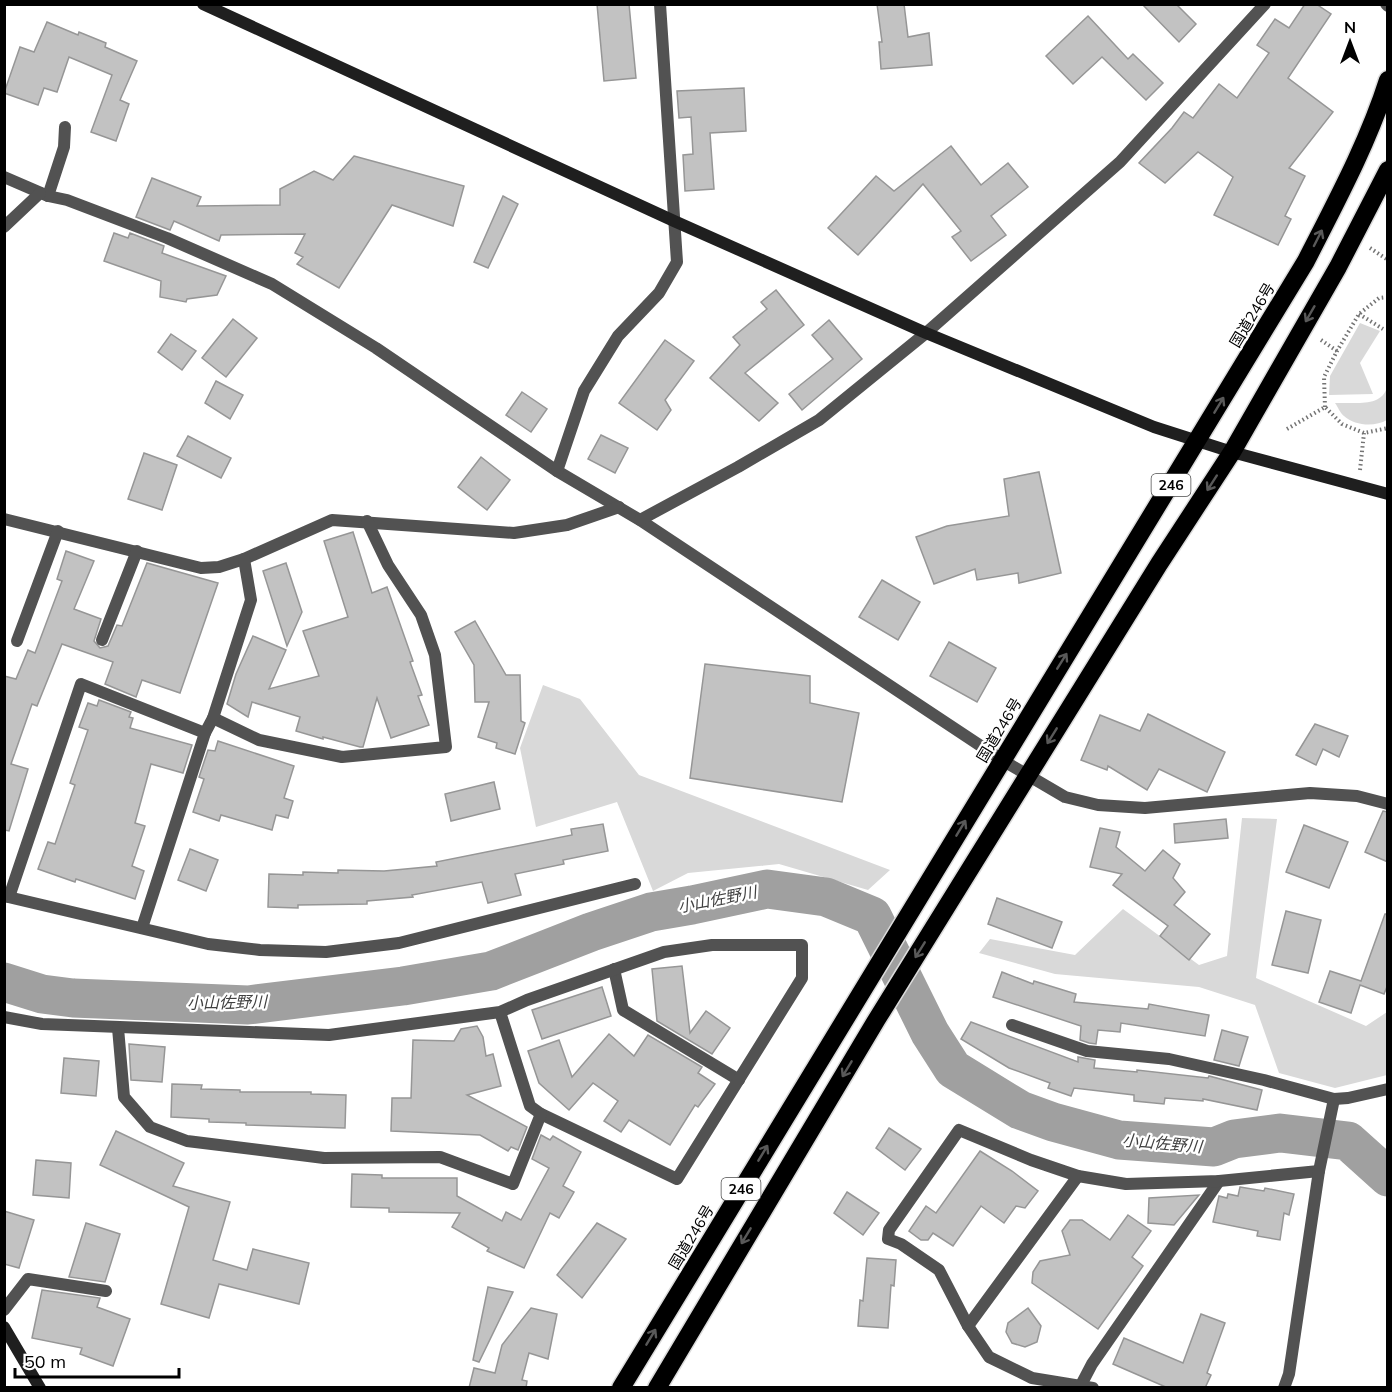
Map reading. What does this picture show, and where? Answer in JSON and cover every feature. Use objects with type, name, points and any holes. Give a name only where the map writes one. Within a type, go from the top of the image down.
[{"type":"highway","name":"国道246号","points":[[621,1388],[1306,261],[1353,169],[1379,108],[1388,80]]},
{"type":"highway","name":"246","points":[[657,1388],[877,1019],[1027,776],[1232,452],[1338,267],[1388,170]]},
{"type":"street","points":[[203,4],[674,221],[926,333],[1154,427],[1232,452],[1388,494]]},
{"type":"street","points":[[557,471],[584,391],[618,336],[659,293],[677,262],[660,4]]},
{"type":"street","points":[[640,520],[819,420],[926,333],[1120,162],[1265,4]]},
{"type":"street","points":[[4,228],[44,194],[64,147],[65,127]]},
{"type":"street","points":[[4,177],[44,194],[68,200],[167,238],[273,284],[376,348],[557,471],[640,520],[1002,760],[1065,797],[1098,805],[1164,808],[1310,794],[1357,796],[1388,804]]},
{"type":"street","points":[[4,519],[201,568],[219,567],[244,559],[332,520],[514,533],[567,525],[619,507]]},
{"type":"street","points":[[213,718],[259,740],[342,758],[447,747],[435,655],[422,615],[388,565],[367,521]]},
{"type":"street","points":[[17,641],[58,531]]},
{"type":"street","points":[[102,640],[137,551]]},
{"type":"street","points":[[142,928],[251,600],[244,559]]},
{"type":"street","points":[[205,734],[81,684],[7,896],[208,944],[260,950],[326,952],[399,943],[635,884]]},
{"type":"street","points":[[4,1017],[42,1024],[329,1035],[500,1012],[527,1000],[664,952],[712,945],[802,945],[802,978],[676,1179],[541,1114],[530,1106],[500,1012]]},
{"type":"street","points":[[614,969],[624,1010],[738,1080]]},
{"type":"street","points":[[1012,1025],[1087,1051],[1169,1059],[1264,1080],[1334,1104],[1348,1098],[1388,1089]]},
{"type":"street","points":[[118,1028],[124,1097],[150,1127],[187,1141],[324,1158],[440,1157],[513,1184],[541,1114]]},
{"type":"street","points":[[1284,1388],[1289,1374],[1320,1166],[1334,1104]]},
{"type":"street","points":[[1219,1181],[1092,1364],[1087,1386],[1032,1378],[989,1357],[968,1326],[939,1270],[901,1244],[888,1239],[889,1230],[959,1130],[1031,1160],[1078,1176],[1126,1184],[1219,1181],[1320,1166]]},
{"type":"street","points":[[968,1326],[1078,1176]]},
{"type":"street","points":[[4,1310],[28,1279],[106,1291]]},
{"type":"street","points":[[4,1327],[39,1388]]},
{"type":"path","points":[[1371,248],[1388,260]]},
{"type":"path","points":[[1388,297],[1379,298],[1359,314],[1324,377],[1326,407],[1342,424],[1364,434],[1388,428]]},
{"type":"path","points":[[1359,314],[1383,329]]},
{"type":"path","points":[[1321,340],[1337,351]]},
{"type":"path","points":[[1287,429],[1326,407]]},
{"type":"path","points":[[1360,470],[1364,434]]},
{"type":"shaded area","points":[[1360,323],[1380,331],[1360,363],[1373,394],[1329,395],[1330,376]]},
{"type":"shaded area","points":[[1387,387],[1387,420],[1377,424],[1354,422],[1343,415],[1335,403],[1373,401],[1384,394]]},
{"type":"shaded area","points":[[543,685],[580,699],[639,775],[890,870],[868,890],[779,864],[688,873],[653,891],[617,802],[536,827],[520,748]]},
{"type":"shaded area","points":[[1242,818],[1277,819],[1256,978],[1366,1026],[1387,1012],[1387,1075],[1335,1088],[1279,1073],[1255,1005],[1199,987],[1055,974],[979,953],[990,939],[1075,955],[1123,909],[1199,965],[1227,956]]},
{"type":"building","points":[[597,4],[629,4],[636,78],[604,81]]},
{"type":"building","points":[[877,4],[904,4],[908,37],[929,33],[932,65],[881,69],[879,42],[882,42]]},
{"type":"building","points":[[1142,4],[1176,4],[1196,24],[1179,42]]},
{"type":"building","points":[[1305,4],[1316,4],[1331,14],[1288,78],[1333,112],[1289,168],[1305,176],[1285,216],[1291,219],[1278,245],[1214,215],[1233,177],[1198,152],[1165,183],[1139,163],[1184,112],[1193,118],[1219,84],[1237,98],[1269,53],[1257,45],[1275,19],[1289,28]]},
{"type":"building","points":[[1088,16],[1128,59],[1133,54],[1163,83],[1146,100],[1102,57],[1073,84],[1046,56]]},
{"type":"building","points":[[47,22],[78,35],[79,32],[106,43],[105,47],[137,61],[120,100],[129,104],[116,141],[91,132],[112,75],[69,57],[57,92],[44,88],[38,105],[4,93],[20,47],[34,52]]},
{"type":"building","points":[[744,88],[746,131],[710,133],[714,189],[685,191],[683,155],[693,154],[691,117],[679,118],[677,91]]},
{"type":"building","points":[[951,146],[981,185],[1008,163],[1028,187],[991,216],[1006,235],[971,261],[952,237],[961,231],[923,184],[858,255],[828,228],[876,176],[894,191]]},
{"type":"building","points":[[354,156],[464,186],[453,226],[392,205],[339,288],[297,264],[303,257],[295,253],[305,234],[221,235],[219,241],[174,221],[170,230],[136,217],[152,178],[201,197],[197,206],[280,205],[280,189],[314,171],[333,180]]},
{"type":"building","points":[[503,196],[518,204],[488,268],[474,262]]},
{"type":"building","points":[[114,233],[128,238],[130,233],[164,246],[162,253],[226,276],[217,295],[187,299],[186,302],[160,297],[161,281],[104,261]]},
{"type":"building","points":[[776,290],[804,325],[745,373],[778,403],[759,421],[710,378],[740,345],[733,337],[767,309],[761,302]]},
{"type":"building","points":[[233,319],[257,338],[226,377],[202,358]]},
{"type":"building","points":[[829,320],[862,359],[802,410],[789,394],[833,359],[812,335]]},
{"type":"building","points":[[171,334],[196,351],[182,370],[158,352]]},
{"type":"building","points":[[665,340],[694,361],[665,400],[671,410],[657,430],[619,403]]},
{"type":"building","points":[[216,381],[243,395],[230,419],[205,403]]},
{"type":"building","points":[[522,392],[547,409],[531,432],[506,415]]},
{"type":"building","points":[[601,435],[628,448],[615,473],[588,459]]},
{"type":"building","points":[[188,436],[231,458],[221,478],[177,456]]},
{"type":"building","points":[[144,453],[177,465],[162,510],[128,499]]},
{"type":"building","points":[[481,457],[510,480],[487,510],[458,487]]},
{"type":"building","points":[[1039,472],[1061,573],[1019,583],[1018,573],[977,580],[975,569],[934,584],[916,537],[947,526],[1009,516],[1004,479]]},
{"type":"building","points":[[353,532],[372,593],[387,587],[413,661],[410,662],[422,695],[418,696],[429,725],[391,738],[377,698],[363,747],[296,731],[300,717],[252,702],[248,717],[227,704],[236,674],[253,636],[286,650],[269,689],[319,676],[303,631],[348,617],[324,541]]},
{"type":"building","points":[[66,551],[94,561],[74,609],[101,619],[94,641],[100,648],[108,646],[117,625],[122,626],[147,563],[218,583],[180,693],[142,680],[136,697],[105,684],[113,662],[62,644],[37,706],[32,704],[11,764],[28,769],[9,831],[4,830],[4,676],[16,679],[28,650],[35,653],[62,581],[57,579]]},
{"type":"building","points":[[286,563],[302,612],[287,646],[263,571]]},
{"type":"building","points":[[882,580],[920,602],[898,640],[859,617]]},
{"type":"building","points":[[475,621],[506,675],[520,675],[521,721],[525,723],[515,754],[496,748],[497,743],[478,737],[489,702],[475,702],[474,665],[455,632]]},
{"type":"building","points":[[949,642],[996,668],[977,702],[930,676]]},
{"type":"building","points":[[705,664],[810,676],[810,703],[859,713],[842,802],[690,778]]},
{"type":"building","points":[[99,700],[131,712],[129,717],[133,718],[130,728],[192,745],[183,773],[151,764],[135,823],[145,826],[132,866],[144,871],[135,899],[38,869],[48,842],[55,844],[75,785],[70,783],[88,730],[79,727],[88,703],[97,706]]},
{"type":"building","points":[[1148,714],[1225,752],[1207,792],[1159,769],[1147,790],[1108,766],[1107,770],[1081,760],[1100,715],[1140,731]]},
{"type":"building","points":[[1315,724],[1348,736],[1339,757],[1323,749],[1316,765],[1296,755]]},
{"type":"building","points":[[218,741],[294,766],[284,798],[293,801],[288,818],[276,815],[272,830],[221,815],[219,821],[193,812],[204,779],[199,777],[208,750],[215,751]]},
{"type":"building","points":[[494,782],[500,809],[451,821],[445,794]]},
{"type":"building","points":[[1383,811],[1388,812],[1388,862],[1365,852]]},
{"type":"building","points":[[1226,819],[1228,838],[1175,843],[1174,824]]},
{"type":"building","points":[[603,824],[608,851],[563,860],[564,864],[515,874],[521,895],[488,903],[482,882],[412,895],[413,897],[367,901],[367,904],[298,905],[298,908],[268,907],[269,874],[303,875],[303,872],[384,871],[437,866],[436,862],[572,835],[571,829]]},
{"type":"building","points":[[1304,825],[1348,842],[1329,888],[1286,872]]},
{"type":"building","points":[[1100,828],[1120,832],[1116,847],[1145,871],[1163,850],[1180,864],[1173,878],[1185,892],[1174,905],[1210,934],[1189,960],[1160,936],[1168,926],[1113,885],[1122,874],[1090,867]]},
{"type":"building","points":[[190,849],[218,860],[206,891],[178,880]]},
{"type":"building","points":[[997,898],[1062,922],[1052,948],[988,924]]},
{"type":"building","points":[[1286,911],[1321,920],[1308,973],[1272,965]]},
{"type":"building","points":[[1385,914],[1388,914],[1388,984],[1384,994],[1360,985],[1351,1013],[1319,1002],[1330,971],[1361,981]]},
{"type":"building","points":[[682,966],[690,1033],[706,1011],[730,1028],[712,1054],[657,1021],[652,969]]},
{"type":"building","points":[[1002,972],[1033,984],[1034,981],[1076,994],[1074,1002],[1148,1009],[1149,1004],[1209,1015],[1205,1036],[1121,1023],[1120,1032],[1098,1030],[1096,1044],[1089,1043],[1080,1040],[1081,1026],[993,997]]},
{"type":"building","points":[[602,987],[611,1016],[542,1039],[532,1010]]},
{"type":"building","points":[[971,1022],[1078,1062],[1078,1057],[1095,1060],[1094,1068],[1208,1078],[1209,1076],[1262,1090],[1257,1110],[1203,1099],[1203,1101],[1165,1098],[1164,1104],[1134,1101],[1134,1095],[1074,1088],[1071,1096],[1048,1088],[1050,1083],[1009,1068],[961,1039]]},
{"type":"building","points":[[477,1026],[483,1037],[486,1056],[493,1054],[501,1086],[467,1095],[527,1127],[518,1150],[511,1147],[508,1151],[480,1135],[391,1131],[392,1098],[411,1098],[413,1040],[454,1041],[461,1029]]},
{"type":"building","points":[[1222,1030],[1248,1037],[1239,1066],[1214,1060]]},
{"type":"building","points":[[609,1034],[634,1056],[648,1035],[702,1067],[698,1073],[715,1084],[698,1107],[695,1105],[670,1145],[629,1120],[621,1132],[604,1121],[618,1101],[593,1083],[569,1110],[539,1083],[528,1051],[559,1040],[572,1077]]},
{"type":"building","points":[[129,1044],[165,1047],[162,1082],[131,1080]]},
{"type":"building","points":[[64,1058],[99,1061],[96,1096],[61,1093]]},
{"type":"building","points":[[172,1084],[202,1085],[201,1089],[240,1090],[240,1092],[311,1092],[311,1094],[346,1095],[345,1128],[246,1125],[246,1123],[209,1122],[209,1119],[171,1117]]},
{"type":"building","points":[[889,1128],[921,1149],[905,1170],[876,1148]]},
{"type":"building","points":[[116,1131],[184,1163],[173,1186],[230,1202],[213,1260],[247,1270],[253,1249],[309,1263],[299,1304],[219,1284],[209,1318],[161,1304],[189,1207],[100,1165]]},
{"type":"building","points":[[541,1135],[550,1140],[553,1136],[581,1152],[563,1186],[574,1192],[559,1218],[550,1213],[524,1268],[487,1251],[489,1248],[452,1227],[460,1213],[389,1212],[389,1208],[351,1207],[352,1174],[382,1175],[382,1178],[457,1178],[457,1196],[502,1221],[506,1212],[521,1220],[549,1168],[532,1159]]},
{"type":"building","points":[[980,1151],[1038,1191],[1025,1208],[1016,1206],[1004,1223],[981,1206],[953,1246],[933,1233],[928,1240],[921,1240],[909,1231],[926,1206],[936,1213]]},
{"type":"building","points":[[36,1160],[71,1163],[69,1198],[33,1195]]},
{"type":"building","points":[[1240,1187],[1264,1191],[1265,1188],[1294,1194],[1289,1215],[1284,1213],[1280,1240],[1257,1236],[1258,1231],[1213,1222],[1219,1196],[1227,1198],[1228,1194],[1238,1196]]},
{"type":"building","points":[[847,1192],[879,1213],[863,1235],[834,1213]]},
{"type":"building","points":[[1199,1195],[1174,1225],[1148,1223],[1149,1198]]},
{"type":"building","points":[[4,1211],[34,1220],[19,1268],[4,1264]]},
{"type":"building","points":[[1128,1215],[1151,1231],[1132,1257],[1143,1266],[1098,1329],[1032,1283],[1033,1272],[1040,1261],[1070,1255],[1062,1231],[1070,1220],[1082,1220],[1110,1240]]},
{"type":"building","points":[[86,1223],[120,1234],[105,1282],[69,1277]]},
{"type":"building","points":[[597,1223],[626,1239],[582,1298],[557,1275]]},
{"type":"building","points":[[867,1258],[896,1260],[894,1286],[891,1285],[888,1328],[858,1326]]},
{"type":"building","points":[[488,1287],[513,1292],[479,1362],[473,1360]]},
{"type":"building","points":[[42,1290],[100,1298],[97,1307],[130,1319],[113,1366],[80,1354],[82,1348],[32,1338]]},
{"type":"building","points":[[531,1308],[557,1314],[548,1359],[529,1353],[522,1380],[527,1381],[526,1388],[469,1388],[474,1368],[495,1373],[502,1345]]},
{"type":"building","points":[[1028,1308],[1041,1326],[1037,1342],[1025,1347],[1012,1343],[1006,1332],[1008,1323]]},
{"type":"building","points":[[1201,1314],[1225,1323],[1207,1373],[1211,1375],[1205,1388],[1168,1388],[1113,1364],[1124,1338],[1183,1363]]},
{"type":"waterway","name":"小山佐野川","points":[[4,982],[42,994],[73,998],[248,1005],[403,986],[491,971],[591,932],[651,912],[767,889],[826,897],[872,916],[930,1033],[953,1069],[1020,1110],[1053,1122],[1119,1140],[1214,1147],[1234,1139],[1280,1133],[1348,1141],[1388,1177]]}]
